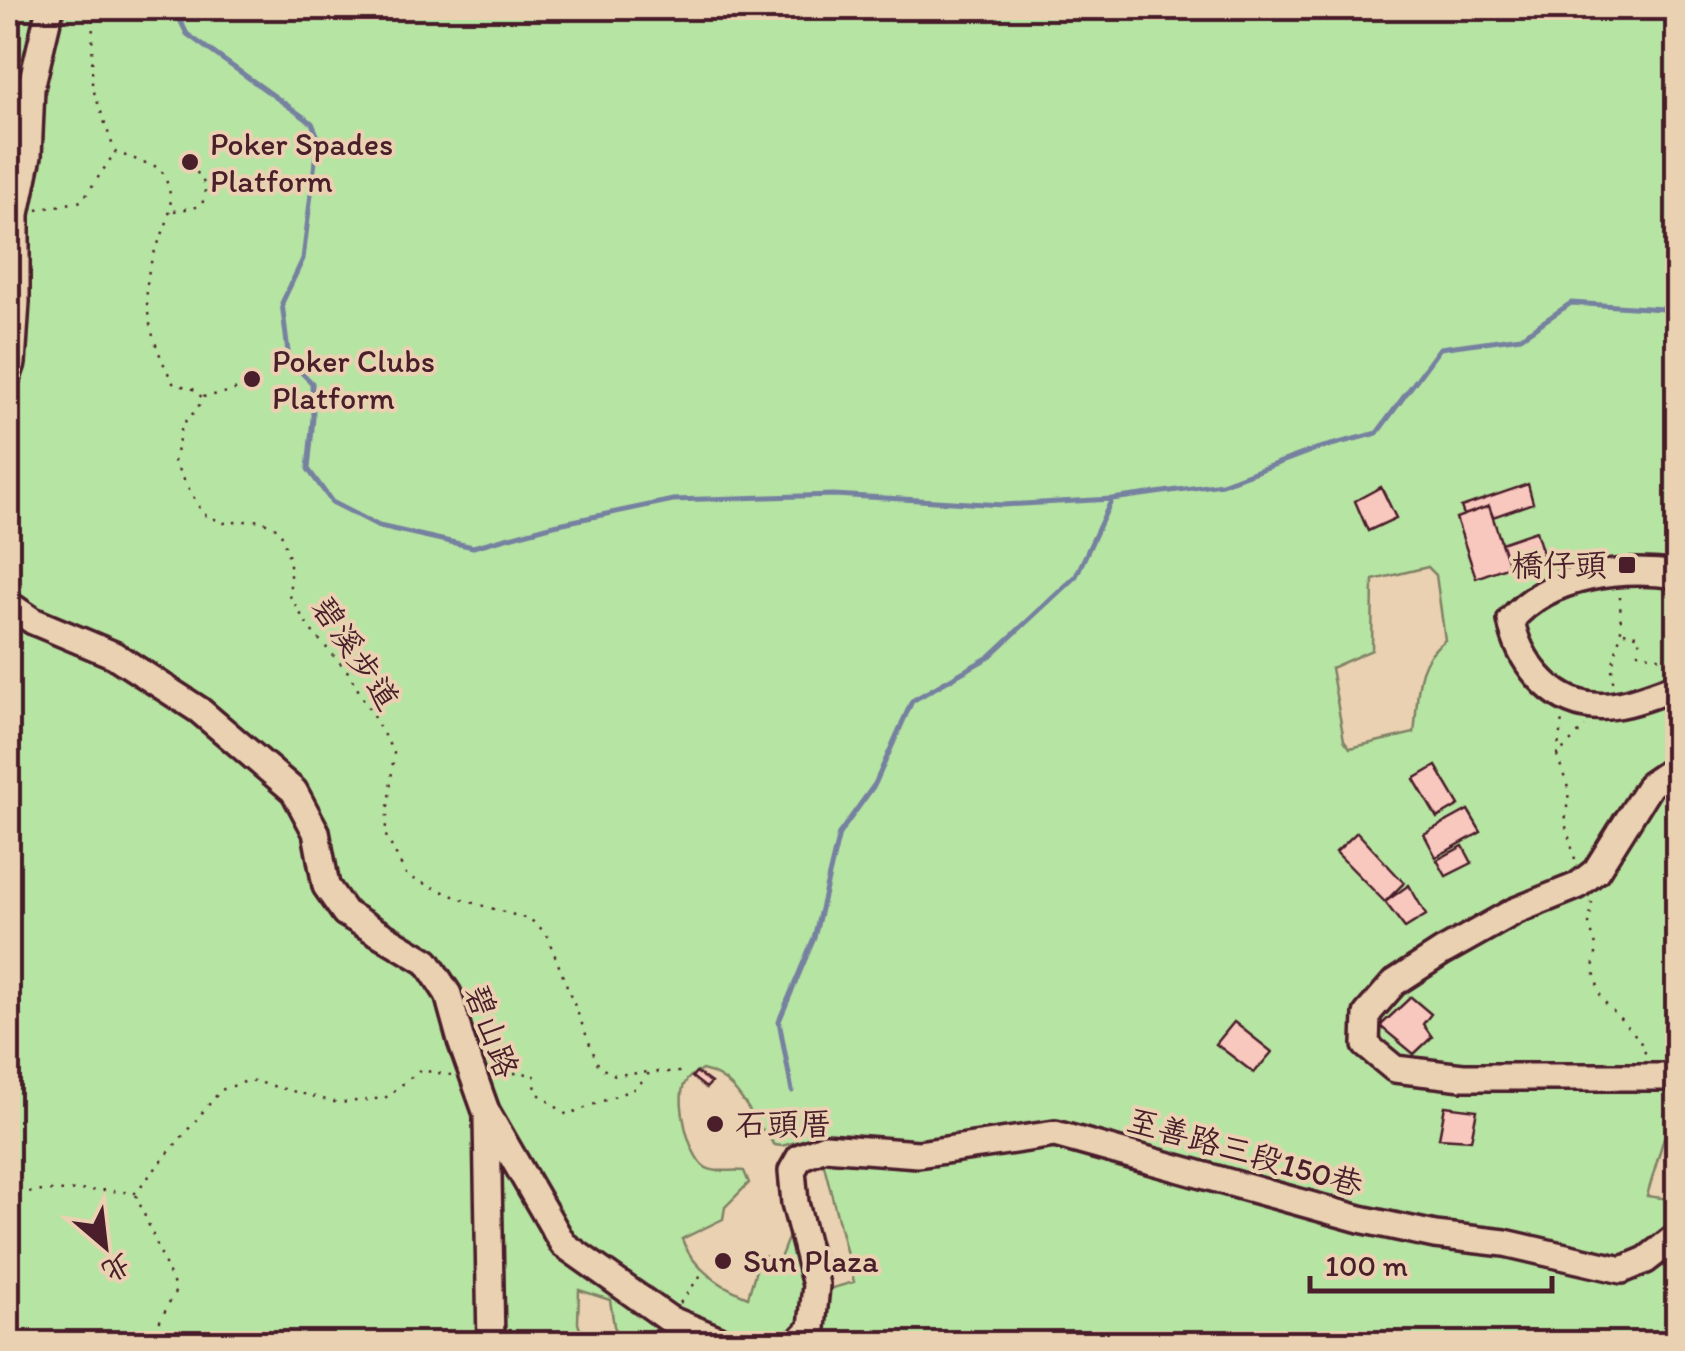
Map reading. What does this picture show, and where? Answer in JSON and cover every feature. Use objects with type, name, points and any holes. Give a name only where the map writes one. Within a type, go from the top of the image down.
[{"type":"street","points":[[8,375],[16,302],[16,214],[28,156],[32,88],[50,8]]},
{"type":"street","points":[[1678,575],[1584,576],[1544,594],[1510,620],[1515,643],[1541,680],[1565,697],[1592,706],[1625,704],[1678,686]]},
{"type":"street","name":"碧山路","points":[[8,604],[34,622],[114,655],[199,710],[294,791],[316,832],[326,886],[345,914],[427,962],[448,994],[486,1111],[564,1244],[668,1319],[730,1344]]},
{"type":"street","points":[[1666,1076],[1463,1077],[1395,1069],[1366,1045],[1367,1014],[1394,983],[1442,952],[1515,911],[1577,886],[1596,871],[1650,785],[1678,766]]},
{"type":"street","points":[[486,1111],[491,1344]]},
{"type":"street","name":"至善路三段150巷","points":[[792,1344],[812,1328],[816,1285],[795,1203],[792,1172],[800,1157],[825,1147],[918,1154],[1055,1134],[1360,1219],[1435,1235],[1505,1243],[1622,1270],[1646,1260],[1678,1234]]},
{"type":"path","points":[[94,8],[92,86],[115,152]]},
{"type":"path","points":[[16,214],[82,201],[115,152]]},
{"type":"path","points":[[115,152],[160,168],[170,185],[172,211],[156,247],[147,285],[152,342],[173,383],[196,390],[202,398],[233,390],[252,379]]},
{"type":"path","points":[[172,211],[202,206],[206,186],[190,162]]},
{"type":"path","name":"碧溪步道","points":[[202,398],[182,426],[174,462],[202,514],[224,523],[260,520],[280,530],[290,561],[290,596],[309,628],[348,672],[394,753],[385,834],[408,876],[460,899],[531,920],[546,934],[598,1067],[615,1074],[650,1072]]},
{"type":"path","points":[[1614,688],[1612,667],[1621,632],[1620,587],[1629,573]]},
{"type":"path","points":[[1621,632],[1640,636],[1638,652],[1678,662]]},
{"type":"path","points":[[1565,697],[1557,755],[1570,791],[1565,823],[1576,864],[1588,860],[1596,871],[1589,924],[1596,949],[1593,968],[1601,998],[1640,1039],[1666,1076]]},
{"type":"path","points":[[1557,755],[1584,730],[1592,706]]},
{"type":"path","points":[[136,1193],[221,1090],[250,1080],[338,1103],[385,1098],[420,1070],[452,1075],[471,1070],[534,1074],[536,1092],[567,1115],[636,1088],[650,1072],[681,1072]]},
{"type":"path","points":[[8,1192],[136,1193]]},
{"type":"path","points":[[136,1193],[176,1290],[148,1344]]},
{"type":"path","points":[[668,1319],[703,1272]]},
{"type":"green space","points":[[8,8],[43,8],[8,289]]},
{"type":"green space","points":[[68,8],[1677,8],[1678,1089],[1647,1196],[1677,1200],[1677,1343],[691,1344],[688,1339],[680,1343],[621,1344],[610,1300],[579,1290],[578,1323],[584,1343],[8,1343],[8,612],[148,685],[200,719],[269,775],[296,807],[319,884],[335,911],[421,970],[436,991],[456,1038],[462,1037],[457,1004],[435,962],[344,906],[334,887],[329,846],[320,818],[302,791],[220,720],[170,684],[106,646],[39,619],[8,596],[8,394],[21,348],[22,240],[35,171],[40,88]],"holes":[[[1428,567],[1436,575],[1445,640],[1422,670],[1414,733],[1350,748],[1344,740],[1331,668],[1372,650],[1373,580]],[[702,1070],[736,1091],[775,1145],[827,1133],[841,1142],[843,1156],[823,1161],[854,1282],[829,1289],[808,1264],[797,1233],[791,1234],[779,1259],[760,1256],[748,1297],[718,1282],[693,1259],[682,1239],[723,1219],[725,1207],[749,1183],[744,1171],[705,1167],[689,1141],[682,1093],[687,1079]]]},
{"type":"building","points":[[1528,484],[1533,503],[1493,517],[1489,506],[1464,515],[1461,507]]},
{"type":"building","points":[[1381,487],[1396,518],[1368,531],[1355,501]]},
{"type":"building","points":[[1489,506],[1509,566],[1476,578],[1456,518]]},
{"type":"building","points":[[1536,531],[1543,554],[1509,566],[1501,543]]},
{"type":"building","points":[[1436,766],[1459,805],[1437,818],[1414,779]]},
{"type":"building","points":[[1468,810],[1481,832],[1436,857],[1424,834]]},
{"type":"building","points":[[1357,832],[1404,883],[1385,902],[1336,852]]},
{"type":"building","points":[[1463,846],[1472,863],[1446,876],[1437,860]]},
{"type":"building","points":[[1409,885],[1426,915],[1405,928],[1385,902]]},
{"type":"building","points":[[1411,997],[1431,1014],[1423,1024],[1432,1037],[1414,1054],[1380,1026]]},
{"type":"building","points":[[1234,1022],[1272,1052],[1254,1073],[1216,1044]]},
{"type":"building","points":[[696,1072],[711,1083],[706,1088],[692,1077]]},
{"type":"building","points":[[1445,1106],[1477,1110],[1471,1140],[1439,1138]]},
{"type":"waterway","points":[[174,8],[187,34],[312,123],[318,137],[303,259],[282,303],[289,360],[312,383],[308,469],[332,502],[379,526],[473,547],[673,500],[834,495],[1003,505],[1112,499]]},
{"type":"waterway","points":[[792,1091],[779,1021],[814,938],[839,834],[875,784],[912,701],[989,657],[1076,576],[1112,499],[1222,484],[1316,449],[1377,433],[1440,348],[1521,337],[1571,303],[1678,310]]},
{"type":"place","name":"Poker Spades Platform","points":[[190,162]]},
{"type":"place","name":"Poker Clubs Platform","points":[[252,379]]},
{"type":"place","name":"橋仔頭","points":[[1627,565]]},
{"type":"place","name":"石頭厝","points":[[715,1124]]},
{"type":"place","name":"Sun Plaza","points":[[723,1261]]}]
